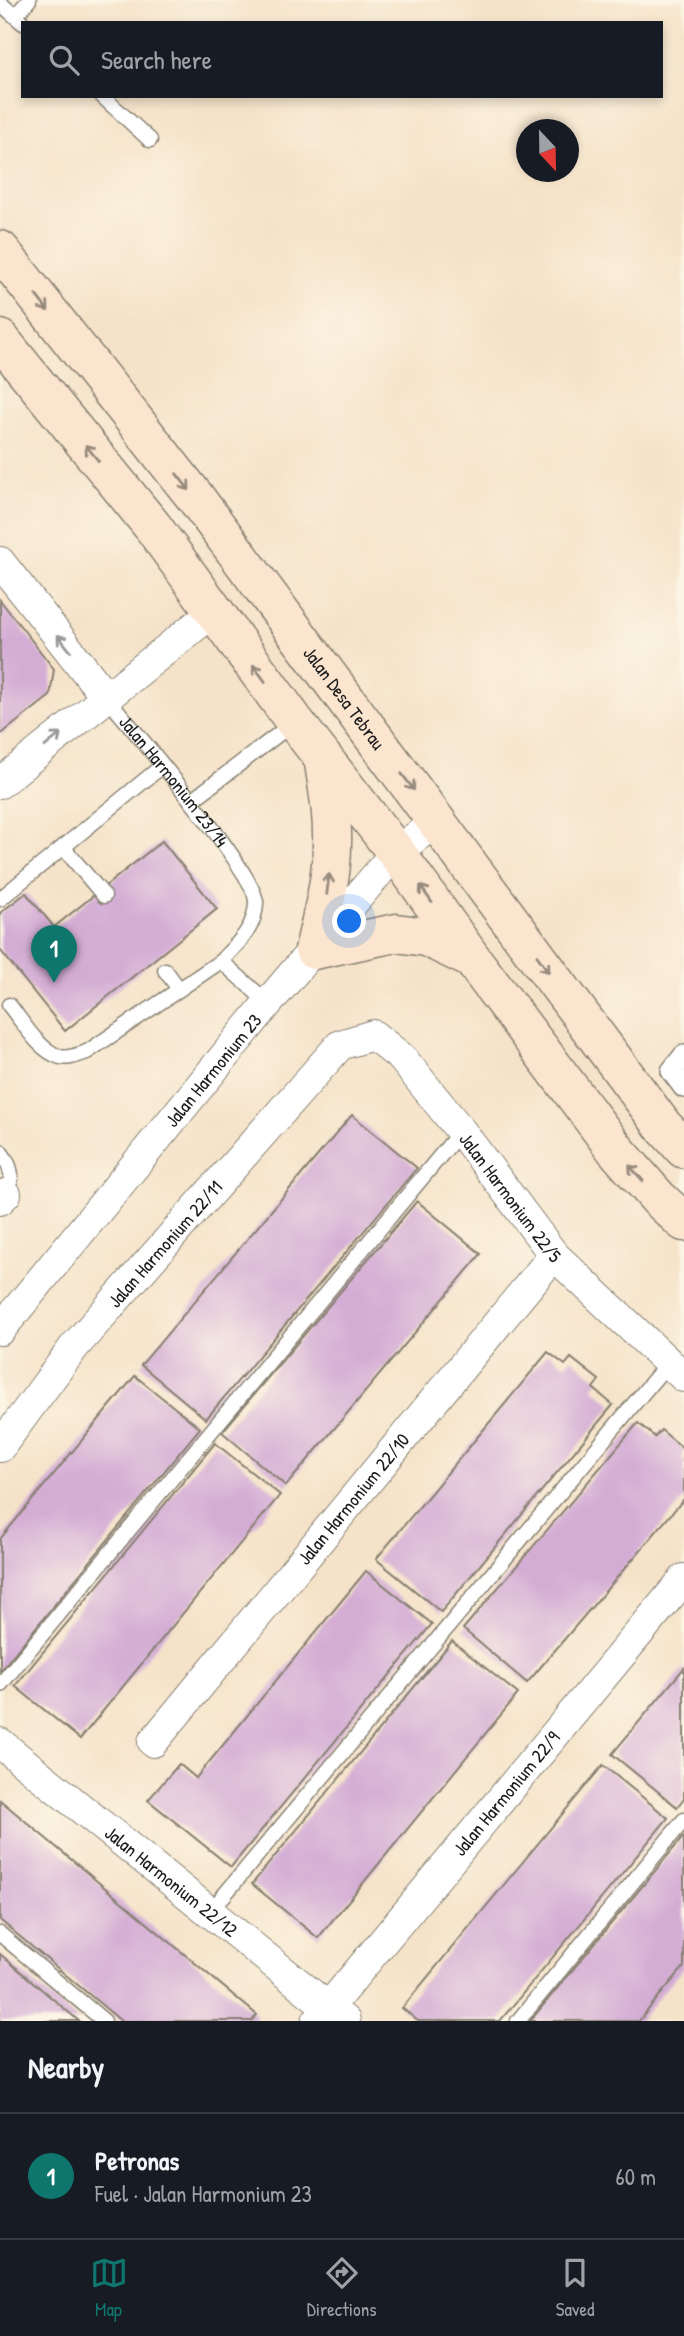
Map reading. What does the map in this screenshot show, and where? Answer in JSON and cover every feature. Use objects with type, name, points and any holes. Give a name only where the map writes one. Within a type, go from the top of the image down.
[{"type":"main road","name":"Jalan Desa Tebrau","points":[[0,250],[195,497],[663,1126],[684,1149]]},
{"type":"main road","points":[[0,339],[153,527],[295,722],[396,852],[472,959],[616,1150],[658,1198],[684,1222]]},
{"type":"main road","points":[[323,759],[331,805],[332,846],[327,895],[314,950],[397,933],[426,937],[472,959]]},
{"type":"street","name":"Jalan Harmonium 23/14","points":[[0,562],[106,697]]},
{"type":"street","points":[[0,783],[214,611]]},
{"type":"street","name":"Jalan Harmonium 23","points":[[0,1329],[396,852],[438,821]]},
{"type":"street","name":"Jalan Harmonium 22/5","points":[[340,1045],[373,1035],[402,1058],[461,1131],[554,1255],[676,1370]]},
{"type":"street","name":"Jalan Harmonium 22/11","points":[[0,1447],[74,1347],[340,1045]]},
{"type":"street","points":[[684,1056],[672,1072],[684,1087]]},
{"type":"street","name":"Jalan Harmonium 22/10","points":[[153,1742],[554,1255]]},
{"type":"street","name":"Jalan Harmonium 22/9","points":[[330,2016],[684,1579]]},
{"type":"street","name":"Jalan Harmonium 22/12","points":[[0,1742],[210,1912],[330,2016]]},
{"type":"lane","points":[[0,4],[19,20],[29,0]]},
{"type":"lane","points":[[104,98],[150,140]]},
{"type":"lane","name":"Jalan Harmonium 23/14","points":[[9,1005],[46,1050],[61,1057],[72,1057],[87,1052],[221,961],[250,931],[257,901],[249,880],[191,801],[106,697]]},
{"type":"lane","points":[[191,801],[295,722]]},
{"type":"lane","points":[[0,899],[162,766]]},
{"type":"lane","points":[[63,847],[104,896]]},
{"type":"lane","points":[[221,961],[268,1003]]},
{"type":"lane","points":[[165,970],[179,989]]},
{"type":"lane","points":[[0,1685],[461,1131]]},
{"type":"lane","points":[[0,1151],[12,1176],[3,1197]]},
{"type":"lane","points":[[210,1912],[676,1370]]},
{"type":"lane","points":[[518,2021],[684,1820]]},
{"type":"lane","points":[[0,1934],[104,2021]]},
{"type":"building","points":[[0,600],[54,669],[50,696],[0,735]]},
{"type":"building","points":[[162,841],[217,909],[65,1031],[0,950],[0,913],[26,893],[54,927]]},
{"type":"building","points":[[352,1115],[417,1168],[206,1419],[141,1365]]},
{"type":"building","points":[[417,1201],[481,1254],[286,1486],[222,1432]]},
{"type":"building","points":[[548,1352],[565,1365],[571,1358],[599,1380],[593,1388],[613,1405],[441,1612],[376,1559]]},
{"type":"building","points":[[135,1376],[200,1428],[0,1671],[0,1539]]},
{"type":"building","points":[[638,1423],[655,1437],[661,1430],[684,1449],[684,1499],[527,1683],[463,1629]]},
{"type":"building","points":[[215,1443],[280,1495],[80,1739],[15,1686]]},
{"type":"building","points":[[366,1571],[432,1624],[231,1867],[148,1800],[179,1764],[196,1778]]},
{"type":"building","points":[[452,1641],[518,1694],[318,1938],[252,1884]]},
{"type":"building","points":[[684,1668],[684,1798],[677,1807],[612,1754]]},
{"type":"building","points":[[603,1765],[668,1818],[500,2021],[418,2021],[402,2008]]},
{"type":"building","points":[[0,1800],[257,2015],[252,2021],[121,2021],[0,1920]]},
{"type":"building","points":[[684,1836],[684,1967],[639,2021],[530,2021]]},
{"type":"building","points":[[0,1954],[47,1994],[79,2021],[0,2021]]},
{"type":"place","name":"Petronas","points":[[54,983]]}]
